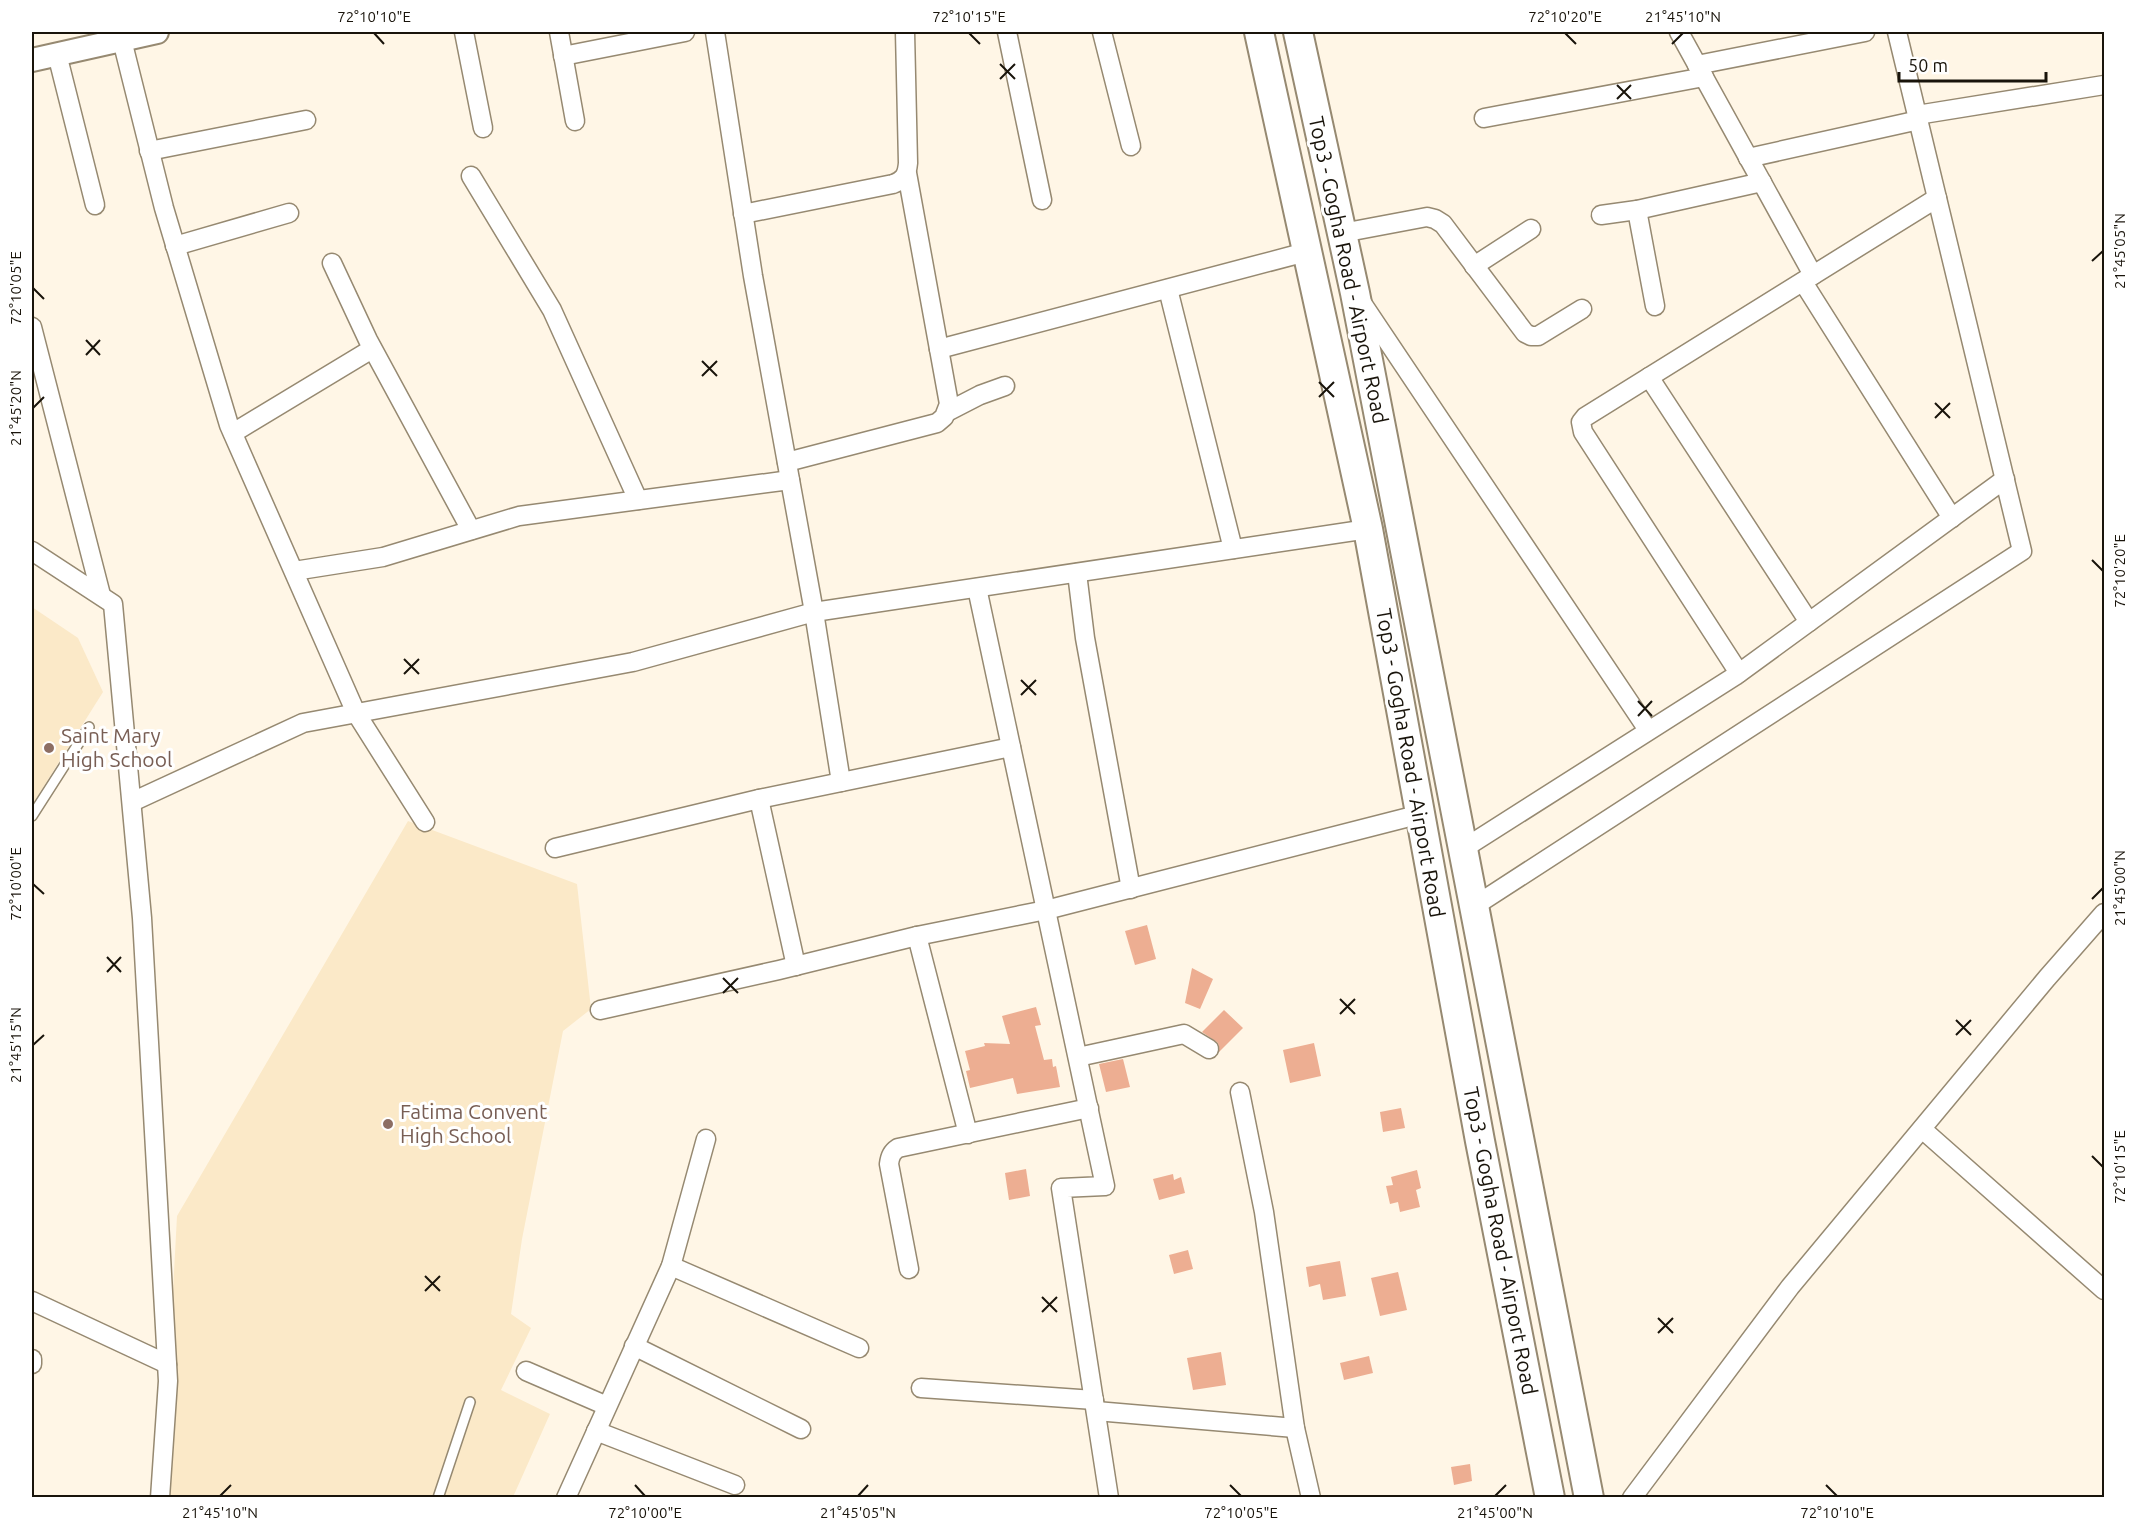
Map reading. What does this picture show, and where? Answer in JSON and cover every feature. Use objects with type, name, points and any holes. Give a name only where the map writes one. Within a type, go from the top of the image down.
[{"type":"main road","name":"Top3 - Gogha Road - Airport Road","points":[[1259,32],[1368,529],[1480,1141],[1550,1497]]},
{"type":"main road","name":"Top3 - Gogha Road - Airport Road","points":[[1298,32],[1355,293],[1589,1497]]},
{"type":"street","points":[[32,60],[127,36],[157,32]]},
{"type":"street","points":[[464,32],[483,128]]},
{"type":"street","points":[[559,32],[575,121]]},
{"type":"street","points":[[563,56],[685,32]]},
{"type":"street","points":[[715,32],[743,214],[814,612],[841,782]]},
{"type":"street","points":[[905,32],[907,173],[949,404],[947,412]]},
{"type":"street","points":[[1007,32],[1042,200]]},
{"type":"street","points":[[1102,32],[1131,146]]},
{"type":"street","points":[[1679,32],[1762,182],[1808,278],[1952,518]]},
{"type":"street","points":[[1484,118],[1701,71],[1865,32]]},
{"type":"street","points":[[1473,907],[2022,551],[1897,32]]},
{"type":"street","points":[[127,36],[149,151],[175,246],[233,433],[356,713],[425,822]]},
{"type":"street","points":[[57,54],[95,205]]},
{"type":"street","points":[[1749,158],[1918,118],[2104,85]]},
{"type":"street","points":[[149,151],[306,120]]},
{"type":"street","points":[[743,214],[893,184],[902,181],[907,173]]},
{"type":"street","points":[[471,176],[552,310],[638,500]]},
{"type":"street","points":[[1600,214],[1637,210],[1762,182]]},
{"type":"street","points":[[1739,673],[1581,427],[1585,417],[1937,198]]},
{"type":"street","points":[[1637,210],[1655,306]]},
{"type":"street","points":[[175,246],[290,213]]},
{"type":"street","points":[[1342,233],[1426,217],[1435,219],[1443,224],[1525,333],[1538,336],[1582,309]]},
{"type":"street","points":[[1474,266],[1531,229]]},
{"type":"street","points":[[939,349],[1306,252]]},
{"type":"street","points":[[332,263],[372,349],[471,530]]},
{"type":"street","points":[[1168,288],[1233,549]]},
{"type":"street","points":[[1355,293],[1648,730]]},
{"type":"street","points":[[32,327],[101,595]]},
{"type":"street","points":[[233,433],[372,349]]},
{"type":"street","points":[[1649,377],[1809,622]]},
{"type":"street","points":[[787,462],[936,423],[947,412],[980,395],[1005,386]]},
{"type":"street","points":[[1463,849],[1739,673],[2005,479]]},
{"type":"street","points":[[294,571],[383,557],[519,516],[790,480]]},
{"type":"street","points":[[132,802],[303,723],[633,662],[814,612],[1368,529]]},
{"type":"street","points":[[32,551],[113,604],[142,918],[168,1364],[160,1497]]},
{"type":"street","points":[[1077,573],[1085,638],[1131,889]]},
{"type":"street","points":[[977,588],[1106,1186],[1061,1188],[1109,1497]]},
{"type":"street","points":[[555,848],[759,798],[1011,747]]},
{"type":"street","points":[[759,798],[796,966]]},
{"type":"street","points":[[600,1010],[917,936],[1046,910],[1421,814]]},
{"type":"street","points":[[1632,1497],[1790,1287],[2047,978],[2104,913]]},
{"type":"street","points":[[917,936],[968,1134]]},
{"type":"street","points":[[1078,1057],[1184,1034],[1209,1049]]},
{"type":"street","points":[[1240,1092],[1264,1212],[1295,1428],[1311,1497]]},
{"type":"street","points":[[909,1269],[889,1164],[893,1152],[898,1148],[1089,1108]]},
{"type":"street","points":[[1922,1129],[2104,1290]]},
{"type":"street","points":[[566,1497],[670,1266],[706,1139]]},
{"type":"street","points":[[670,1266],[859,1348]]},
{"type":"street","points":[[32,1300],[168,1364]]},
{"type":"street","points":[[634,1346],[801,1428]]},
{"type":"street","points":[[32,1359],[32,1364]]},
{"type":"street","points":[[526,1371],[607,1406]]},
{"type":"street","points":[[921,1388],[1295,1428]]},
{"type":"street","points":[[596,1431],[735,1485]]},
{"type":"lane","points":[[32,816],[89,727]]},
{"type":"lane","points":[[438,1497],[470,1402]]},
{"type":"shaded area","name":"Saint Mary High School","points":[[32,607],[78,638],[103,692],[32,805]]},
{"type":"shaded area","name":"Fatima Convent High School","points":[[408,821],[577,884],[591,1009],[563,1031],[522,1239],[511,1314],[531,1328],[501,1390],[550,1414],[513,1497],[162,1498],[177,1216]]},
{"type":"building","points":[[1147,925],[1156,959],[1135,965],[1125,931]]},
{"type":"building","points":[[1192,968],[1213,979],[1200,1009],[1185,1003]]},
{"type":"building","points":[[1036,1007],[1041,1025],[1035,1026],[1044,1060],[1052,1059],[1053,1067],[1056,1066],[1060,1087],[1017,1094],[1013,1078],[970,1088],[966,1071],[970,1070],[965,1051],[985,1046],[984,1043],[1010,1044],[1002,1016]]},
{"type":"building","points":[[1224,1010],[1243,1028],[1219,1052],[1218,1043],[1202,1032]]},
{"type":"building","points":[[1314,1043],[1321,1076],[1290,1083],[1283,1050]]},
{"type":"building","points":[[1123,1059],[1130,1087],[1106,1092],[1099,1064]]},
{"type":"building","points":[[1401,1108],[1405,1128],[1383,1132],[1380,1112]]},
{"type":"building","points":[[1026,1169],[1030,1196],[1009,1200],[1005,1173]]},
{"type":"building","points":[[1417,1170],[1421,1188],[1416,1190],[1420,1207],[1400,1212],[1398,1202],[1390,1204],[1386,1186],[1393,1185],[1391,1177]]},
{"type":"building","points":[[1173,1174],[1174,1180],[1181,1177],[1185,1193],[1159,1200],[1153,1179]]},
{"type":"building","points":[[1188,1250],[1193,1269],[1174,1274],[1169,1255]]},
{"type":"building","points":[[1340,1261],[1346,1296],[1323,1300],[1320,1284],[1309,1287],[1306,1267]]},
{"type":"building","points":[[1398,1272],[1407,1310],[1380,1316],[1371,1278]]},
{"type":"building","points":[[1221,1352],[1226,1385],[1193,1390],[1187,1358]]},
{"type":"building","points":[[1369,1356],[1373,1373],[1344,1380],[1340,1363]]},
{"type":"building","points":[[1470,1464],[1472,1481],[1454,1485],[1451,1467]]},
{"type":"place","name":"Saint Mary High School","points":[[49,748]]},
{"type":"place","name":"Fatima Convent High School","points":[[388,1124]]}]
